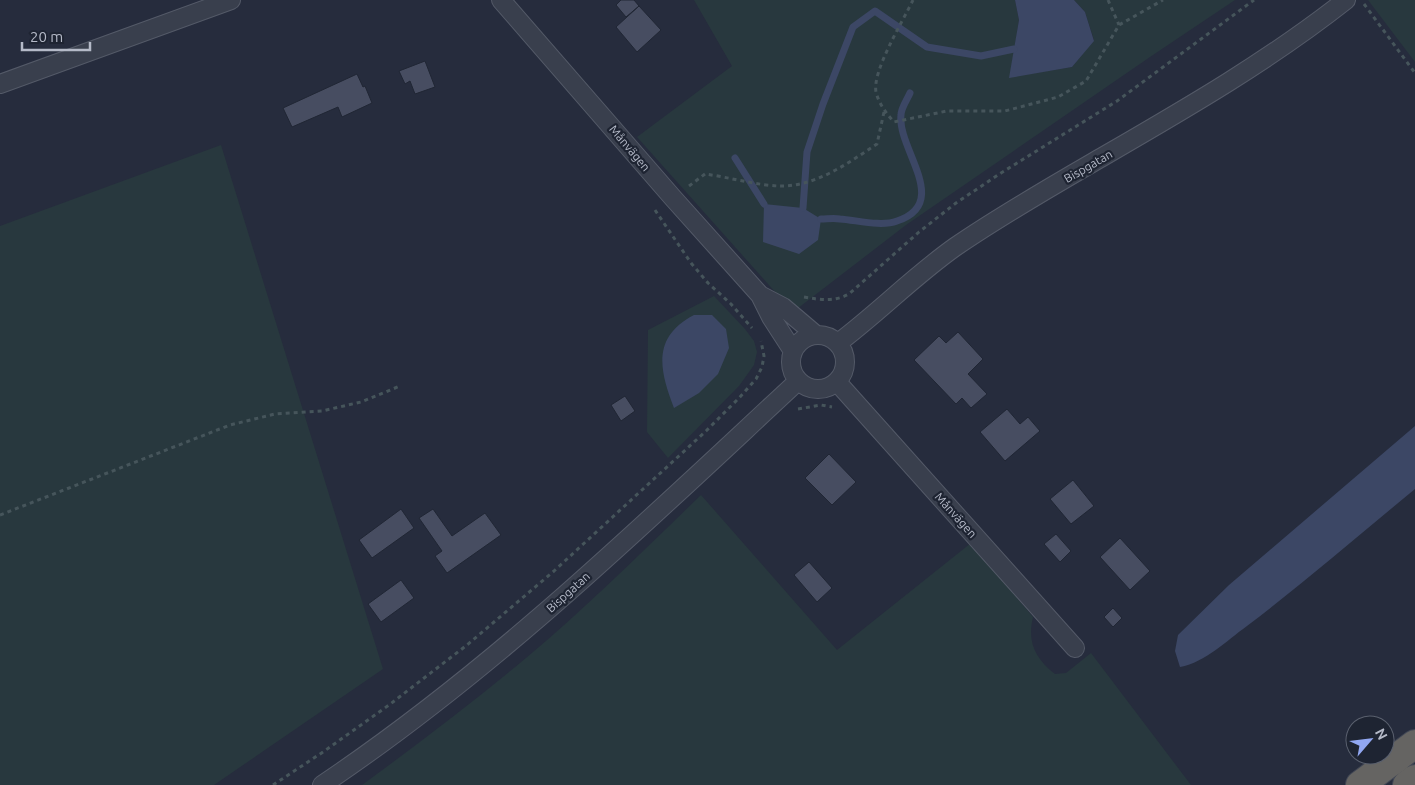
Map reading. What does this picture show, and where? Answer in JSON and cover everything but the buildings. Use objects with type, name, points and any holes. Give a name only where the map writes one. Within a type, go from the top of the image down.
[{"type":"highway","points":[[1360,785],[1415,744]]},
{"type":"highway","points":[[1407,785],[1415,779]]},
{"type":"street","points":[[0,84],[231,0]]},
{"type":"street","name":"Månvägen","points":[[501,0],[760,295],[777,312],[816,335]]},
{"type":"street","name":"Bispgatan","points":[[838,343],[906,285],[955,247],[1027,201],[1222,86],[1283,47],[1346,0]]},
{"type":"street","points":[[777,312],[793,351]]},
{"type":"street","points":[[816,335],[824,336],[838,343],[845,358],[845,367],[843,375],[838,382],[822,390],[804,386],[798,381],[792,372],[790,362],[793,351],[799,343],[808,337],[816,335]]},
{"type":"street","name":"Bispgatan","points":[[322,785],[425,712],[494,657],[632,535],[798,381]]},
{"type":"street","name":"Månvägen","points":[[838,382],[1075,648]]},
{"type":"path","points":[[913,0],[879,68],[876,91],[885,111],[894,122],[947,111],[1005,111],[1058,97],[1086,81],[1119,25],[1163,0]]},
{"type":"path","points":[[1108,0],[1119,25]]},
{"type":"path","points":[[273,785],[330,747],[467,645],[554,571],[706,431],[756,379],[762,367],[764,356],[762,344],[756,331],[777,312],[796,298],[831,300],[840,299],[849,294],[956,202],[1117,101],[1254,0]]},
{"type":"path","points":[[1360,0],[1415,73]]},
{"type":"path","points":[[673,198],[705,174],[780,186],[807,183],[846,164],[877,144],[885,111]]},
{"type":"path","points":[[0,515],[230,425],[275,414],[322,411],[361,402],[400,386]]},
{"type":"shaded area","points":[[694,0],[1015,0],[1019,20],[1010,77],[1072,67],[1094,40],[1085,12],[1074,0],[1235,0],[906,225],[793,312],[637,137],[732,66]]},
{"type":"shaded area","points":[[1368,0],[1415,0],[1415,62]]},
{"type":"shaded area","points":[[221,145],[383,669],[214,785],[0,785],[0,226]]},
{"type":"shaded area","points":[[714,296],[754,341],[757,352],[754,365],[739,386],[668,458],[647,432],[648,330]]},
{"type":"shaded area","points":[[701,495],[837,650],[971,543],[1033,617],[1031,626],[1032,642],[1042,662],[1055,674],[1066,673],[1091,653],[1191,785],[362,785],[466,707],[549,639]]},
{"type":"water","points":[[1015,0],[1074,0],[1085,12],[1094,41],[1072,67],[1009,78],[1019,20]]},
{"type":"water","points":[[764,204],[803,208],[821,219],[818,240],[799,254],[763,242]]},
{"type":"water","points":[[694,315],[712,315],[726,329],[729,348],[718,374],[699,393],[674,408],[663,367],[665,344],[671,333],[680,324]]},
{"type":"water","points":[[1415,426],[1415,489],[1290,592],[1223,644],[1198,661],[1180,667],[1175,651],[1178,635],[1229,585]]},
{"type":"waterway","points":[[803,208],[807,152],[823,104],[853,27],[875,11],[927,47],[981,56],[1014,49]]},
{"type":"waterway","points":[[821,219],[891,223],[913,213],[920,202],[921,189],[918,174],[902,129],[901,115],[910,93]]},
{"type":"waterway","points":[[735,158],[764,204]]}]
